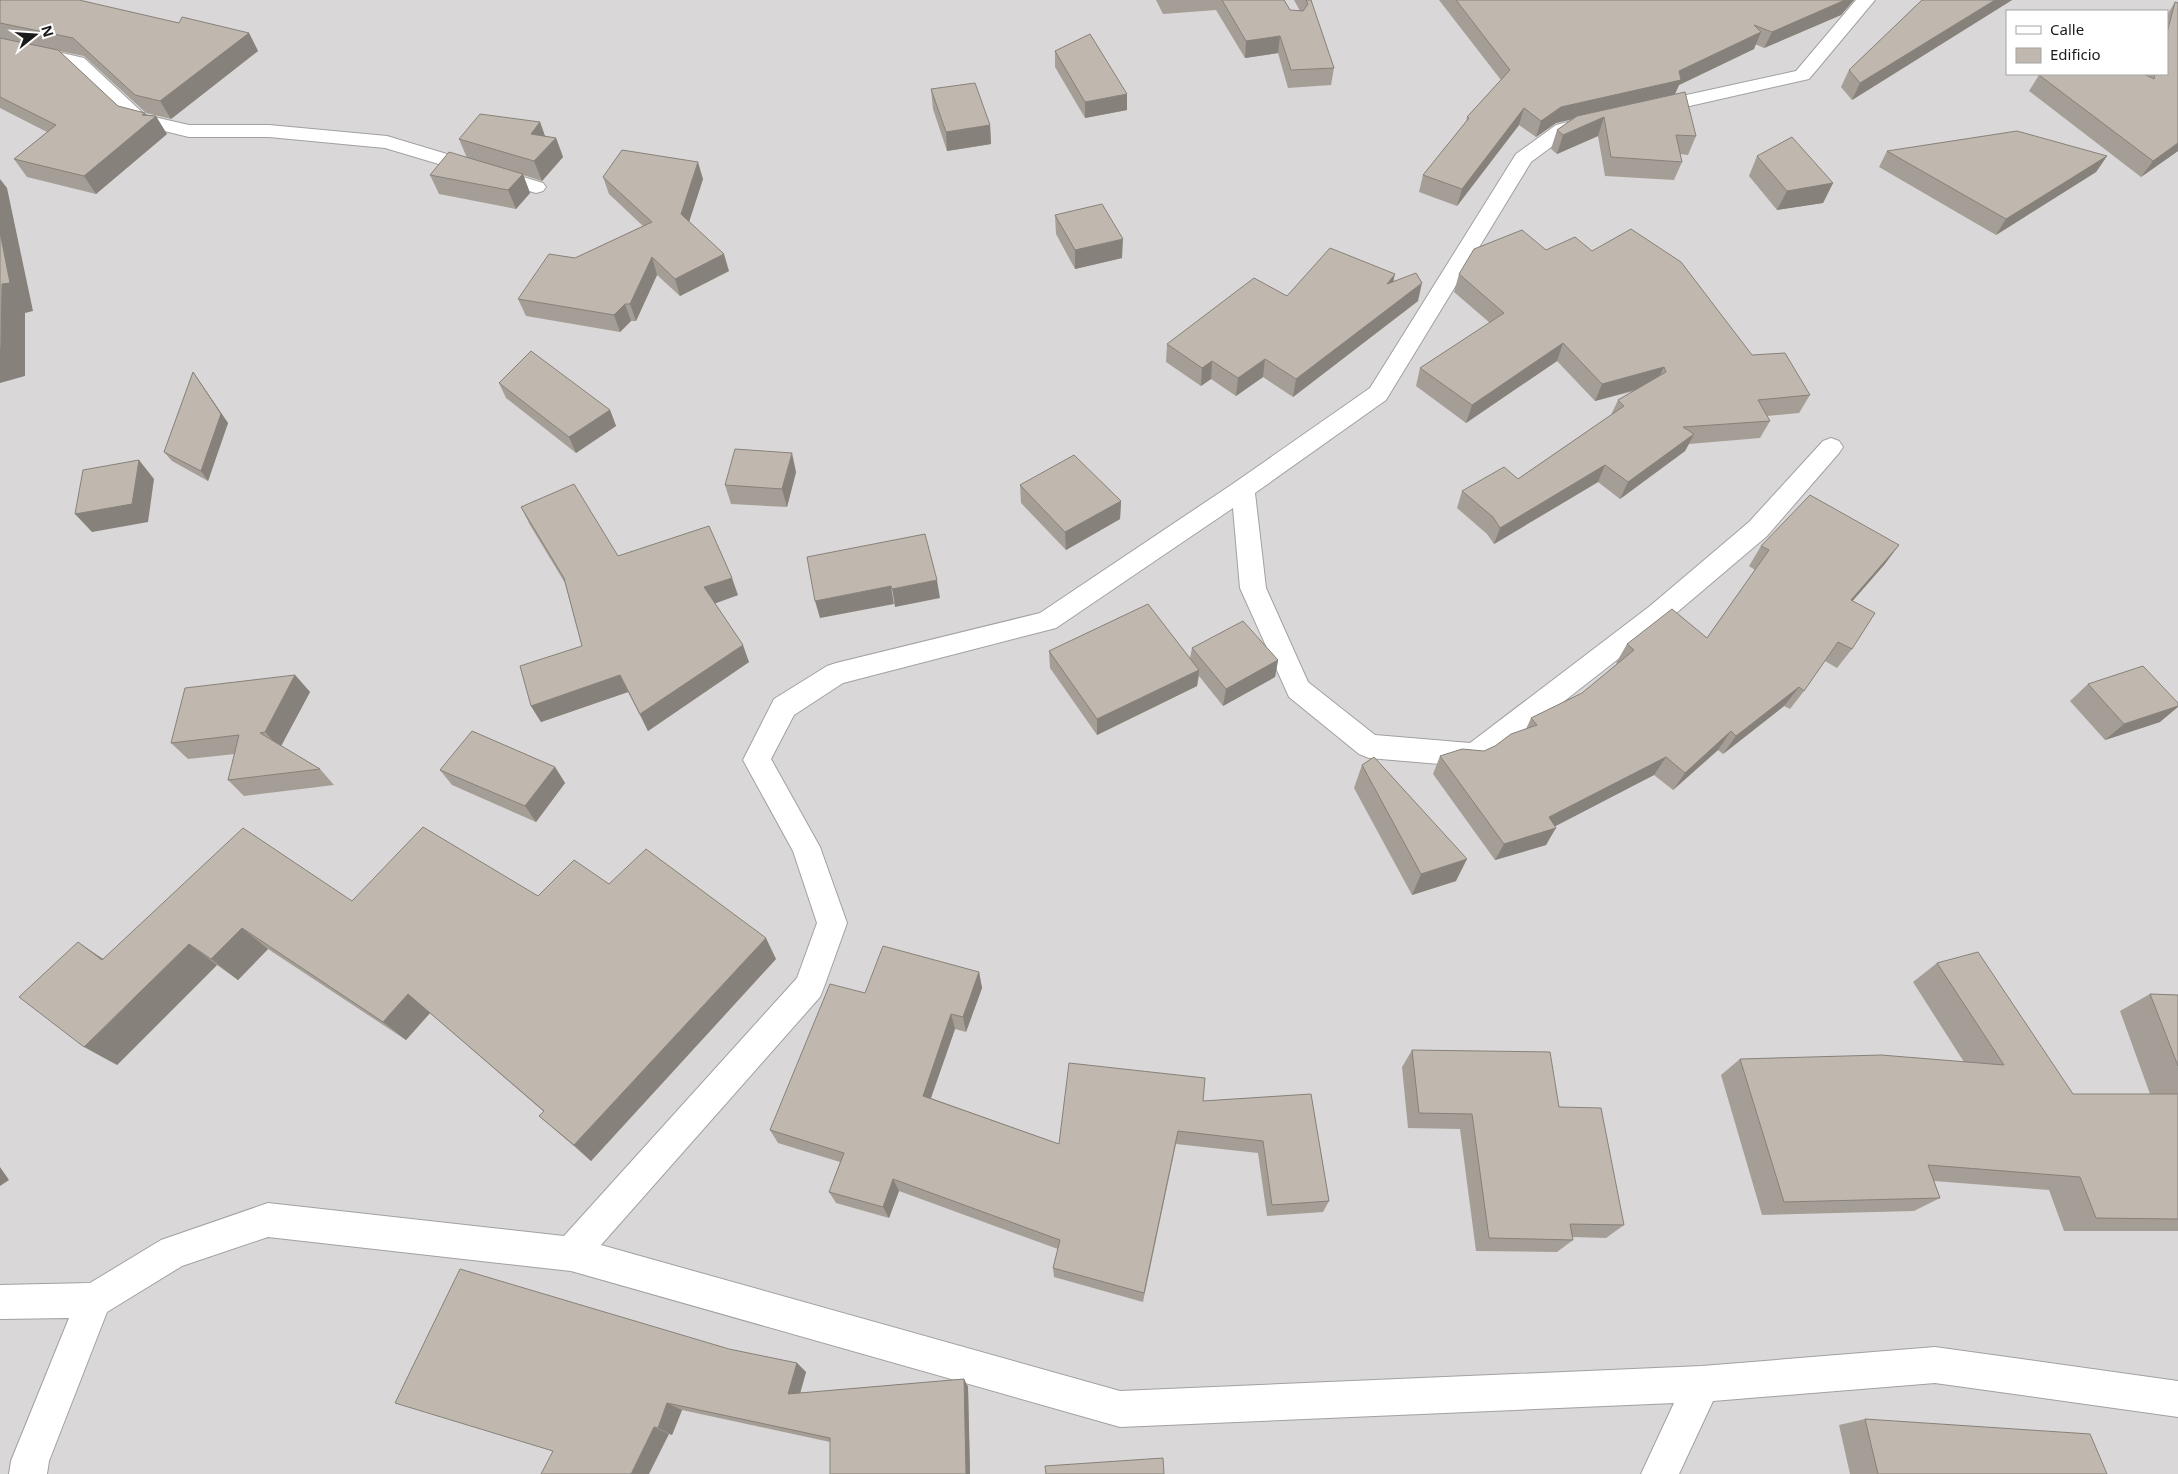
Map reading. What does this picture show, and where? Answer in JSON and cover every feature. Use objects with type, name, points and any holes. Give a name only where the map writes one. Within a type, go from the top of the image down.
[{"type":"street","points":[[571,1254],[809,987],[832,923],[806,847],[757,760],[784,707],[836,674],[1047,621],[1243,489],[1378,394],[1523,158],[1563,129],[1802,75],[1866,0]]},
{"type":"street","points":[[0,45],[77,62],[138,119],[189,131],[269,131],[387,142],[536,187]]},
{"type":"street","points":[[1243,489],[1253,588],[1298,689],[1369,746],[1475,755],[1659,613],[1758,528],[1831,447]]},
{"type":"street","points":[[0,1302],[94,1300],[173,1252],[268,1220],[571,1254],[1120,1409],[1702,1384],[1935,1364],[2178,1399]]},
{"type":"street","points":[[28,1474],[30,1460],[94,1300]]},
{"type":"street","points":[[1660,1474],[1702,1384]]},
{"type":"shaded area","points":[[0,0],[2178,0],[2178,1474],[0,1474]]},
{"type":"building","points":[[0,0],[79,0],[179,23],[182,17],[249,33],[160,101],[135,95],[73,38],[0,23]]},
{"type":"building","points":[[1222,0],[1284,0],[1290,10],[1303,11],[1308,4],[1306,0],[1311,0],[1334,68],[1291,70],[1280,36],[1246,41]]},
{"type":"building","points":[[1456,0],[1845,0],[1772,32],[1754,25],[1761,32],[1679,71],[1681,80],[1561,107],[1541,121],[1524,108],[1462,189],[1423,175],[1469,118],[1467,117],[1510,70]]},
{"type":"building","points":[[1922,0],[1995,0],[1860,83],[1849,70]]},
{"type":"building","points":[[2175,2],[2178,3],[2178,143],[2153,161],[2039,75],[2146,75],[2154,79],[2155,75],[2168,75],[2168,29]]},
{"type":"building","points":[[1090,34],[1127,94],[1085,102],[1055,51]]},
{"type":"building","points":[[0,38],[58,50],[118,106],[145,113],[142,115],[156,116],[84,176],[14,159],[56,125],[0,97]]},
{"type":"building","points":[[975,83],[990,125],[946,132],[931,89]]},
{"type":"building","points":[[1685,92],[1696,136],[1676,135],[1682,162],[1611,157],[1604,117],[1563,135],[1557,130],[1577,116]]},
{"type":"building","points":[[480,114],[540,122],[531,134],[556,138],[534,161],[459,139]]},
{"type":"building","points":[[2017,131],[2107,156],[2006,219],[1887,151]]},
{"type":"building","points":[[1792,137],[1833,183],[1787,191],[1757,156]]},
{"type":"building","points":[[622,150],[698,162],[681,214],[724,254],[675,279],[652,257],[630,304],[625,304],[614,315],[518,299],[549,254],[575,258],[652,222],[603,177]]},
{"type":"building","points":[[449,152],[523,174],[508,190],[430,175]]},
{"type":"building","points":[[1102,204],[1123,239],[1075,250],[1055,215]]},
{"type":"building","points":[[1631,229],[1681,262],[1752,355],[1785,353],[1810,395],[1758,400],[1770,421],[1683,427],[1694,434],[1628,482],[1605,465],[1500,528],[1493,517],[1462,491],[1504,467],[1518,479],[1624,406],[1618,400],[1666,372],[1664,367],[1602,384],[1563,343],[1472,405],[1420,368],[1504,313],[1459,274],[1474,249],[1522,230],[1546,250],[1575,237],[1592,251]]},
{"type":"building","points":[[0,232],[10,283],[2,284],[1,348],[0,348]]},
{"type":"building","points":[[1330,248],[1395,274],[1387,284],[1416,273],[1422,283],[1296,379],[1265,359],[1238,378],[1212,361],[1202,368],[1167,344],[1254,278],[1287,296]]},
{"type":"building","points":[[531,351],[610,410],[569,437],[499,383]]},
{"type":"building","points":[[193,372],[221,414],[201,471],[164,452]]},
{"type":"building","points":[[735,449],[792,453],[782,489],[725,485]]},
{"type":"building","points":[[1074,455],[1121,501],[1065,532],[1020,485]]},
{"type":"building","points":[[139,460],[132,504],[75,514],[83,470]]},
{"type":"building","points":[[574,484],[618,556],[709,526],[732,578],[704,587],[743,645],[640,714],[620,675],[531,706],[520,666],[582,646],[564,578],[521,507]]},
{"type":"building","points":[[1810,495],[1899,545],[1851,600],[1875,613],[1852,649],[1838,642],[1804,691],[1799,687],[1736,736],[1731,731],[1685,773],[1666,757],[1549,817],[1556,828],[1504,844],[1440,756],[1462,749],[1484,751],[1495,746],[1511,734],[1537,725],[1531,718],[1582,693],[1634,650],[1627,644],[1672,609],[1707,638],[1769,550],[1761,546]]},
{"type":"building","points":[[925,534],[937,580],[892,589],[891,586],[815,601],[807,557]]},
{"type":"building","points":[[1148,604],[1199,670],[1097,719],[1049,651]]},
{"type":"building","points":[[1243,621],[1278,660],[1226,689],[1192,648]]},
{"type":"building","points":[[2143,666],[2178,703],[2178,706],[2124,724],[2088,684]]},
{"type":"building","points":[[295,675],[265,732],[260,733],[320,769],[228,780],[239,735],[171,743],[185,688]]},
{"type":"building","points":[[472,731],[555,767],[525,806],[440,770]]},
{"type":"building","points":[[1374,757],[1467,859],[1421,874],[1362,765]]},
{"type":"building","points":[[423,827],[538,896],[574,860],[609,884],[646,849],[766,938],[574,1145],[539,1116],[544,1111],[408,994],[383,1022],[242,928],[211,959],[189,944],[84,1047],[19,997],[78,942],[102,960],[243,828],[352,901]]},
{"type":"building","points":[[883,946],[979,972],[963,1017],[951,1014],[923,1096],[1059,1144],[1069,1063],[1205,1078],[1203,1101],[1311,1094],[1329,1201],[1272,1205],[1263,1141],[1178,1131],[1144,1293],[1053,1268],[1060,1240],[893,1179],[883,1207],[829,1192],[844,1153],[770,1130],[830,984],[865,993]]},
{"type":"building","points":[[1978,952],[2073,1094],[2178,1094],[2178,1219],[2096,1218],[2080,1177],[1928,1165],[1940,1198],[1784,1202],[1740,1059],[1881,1055],[2004,1065],[1937,963]]},
{"type":"building","points":[[2150,994],[2178,995],[2178,1066]]},
{"type":"building","points":[[1412,1050],[1550,1052],[1559,1107],[1601,1108],[1624,1225],[1570,1224],[1573,1240],[1489,1238],[1472,1114],[1419,1113]]},
{"type":"building","points":[[460,1269],[729,1349],[797,1363],[788,1394],[964,1379],[966,1474],[830,1474],[830,1438],[667,1403],[658,1428],[654,1427],[631,1474],[541,1474],[553,1451],[395,1403]]},
{"type":"building","points":[[1865,1419],[2090,1434],[2107,1474],[1878,1474]]},
{"type":"building","points":[[1163,1458],[1164,1474],[1046,1474],[1045,1466]]}]
